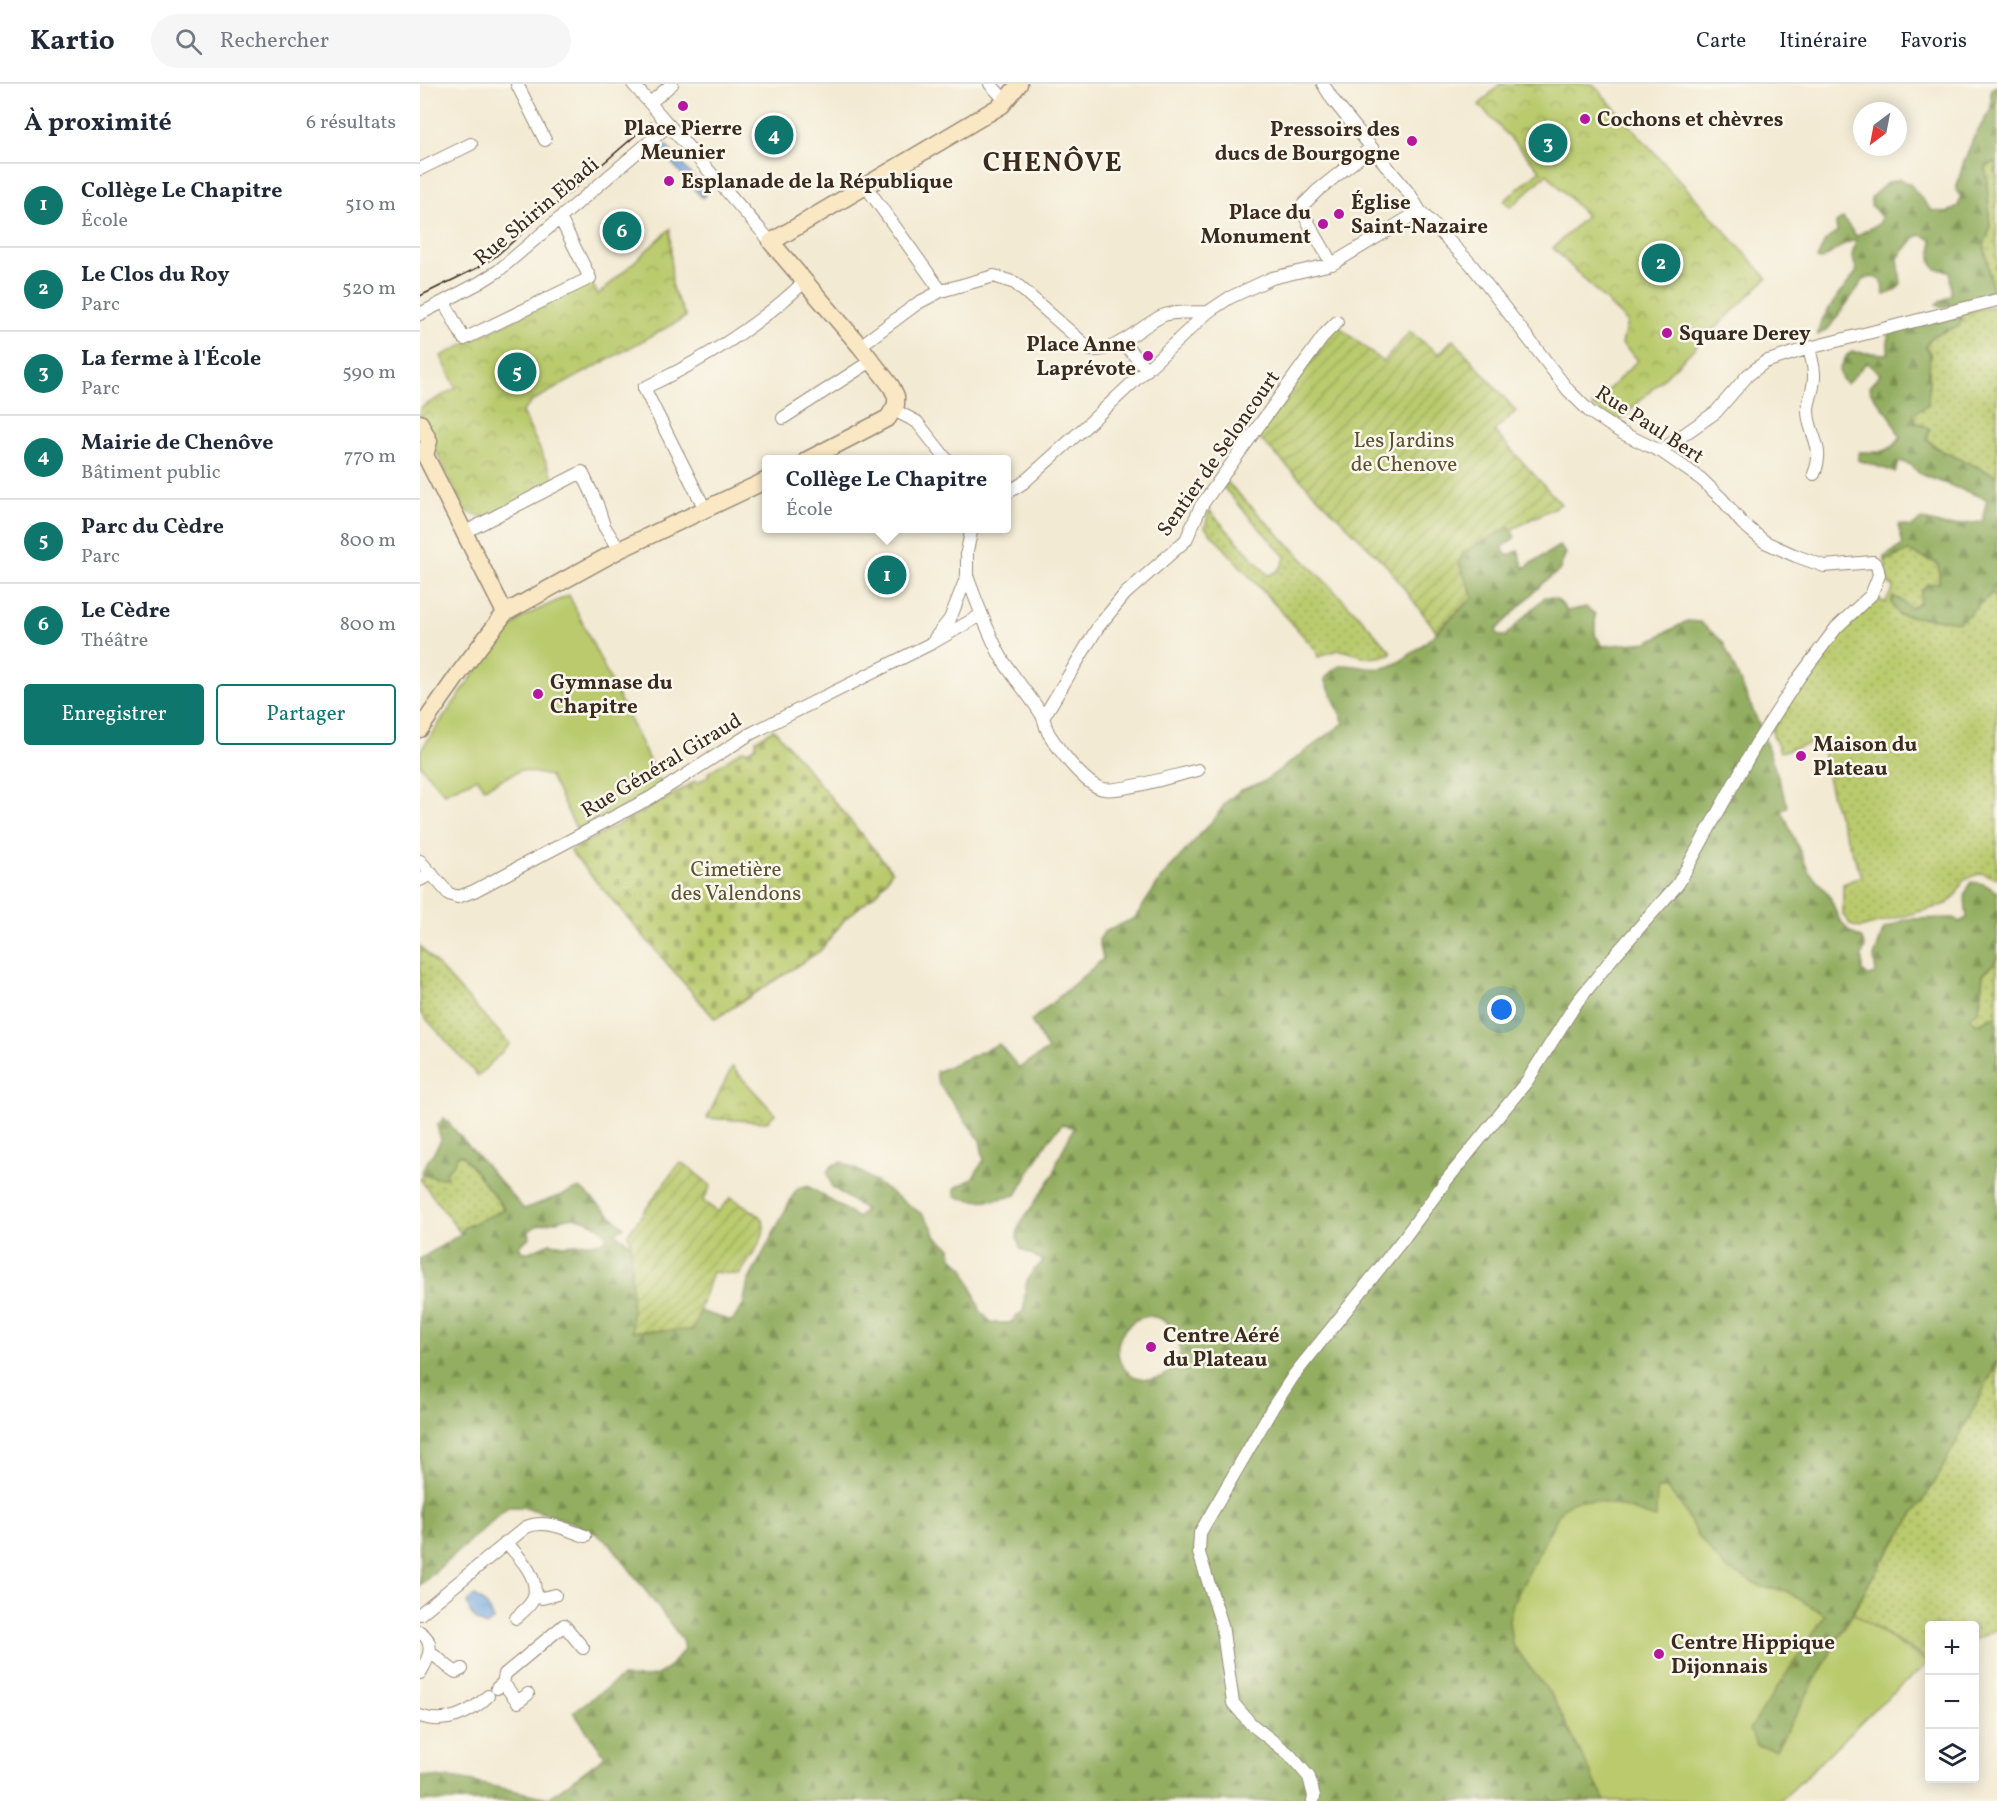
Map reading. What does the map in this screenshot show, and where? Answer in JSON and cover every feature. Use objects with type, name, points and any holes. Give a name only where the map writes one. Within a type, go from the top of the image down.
[{"type":"street","points":[[517,84],[545,140]]},
{"type":"street","points":[[633,84],[860,346],[894,392],[897,399],[894,410],[888,418],[815,455]]},
{"type":"street","points":[[647,100],[660,84]]},
{"type":"street","points":[[647,100],[672,84]]},
{"type":"street","points":[[990,84],[1005,101]]},
{"type":"street","points":[[771,242],[1002,105],[1019,84]]},
{"type":"street","name":"Rue Paul Bert","points":[[1313,1801],[1314,1796],[1309,1777],[1289,1754],[1251,1724],[1233,1703],[1222,1625],[1199,1553],[1200,1533],[1294,1375],[1527,1081],[1588,988],[1678,884],[1765,730],[1824,643],[1871,595],[1878,580],[1879,570],[1875,564],[1868,562],[1824,566],[1765,542],[1742,523],[1701,479],[1662,452],[1622,433],[1590,412],[1561,381],[1470,263],[1420,211],[1411,196],[1323,84]]},
{"type":"street","name":"Rue Shirin Ebadi","points":[[420,314],[498,271],[669,125]]},
{"type":"street","points":[[420,169],[471,144]]},
{"type":"street","points":[[1332,264],[1300,208],[1371,148]]},
{"type":"street","points":[[866,185],[941,291]]},
{"type":"street","points":[[1011,490],[1023,483],[1208,312],[1229,298],[1272,278],[1332,264],[1420,211]]},
{"type":"street","points":[[444,302],[464,339],[590,278],[560,218]]},
{"type":"street","points":[[860,346],[918,303],[941,291],[994,276],[1015,283],[1091,350],[1099,350],[1122,341],[1164,315],[1208,312]]},
{"type":"street","points":[[705,509],[644,388],[671,375],[736,336],[784,301],[804,282]]},
{"type":"street","points":[[1662,452],[1716,412],[1754,369],[1774,358],[1997,300]]},
{"type":"street","name":"Sentier de Seloncourt","points":[[1043,718],[1098,627],[1125,594],[1186,540],[1201,506],[1325,334],[1337,322]]},
{"type":"street","points":[[1122,341],[1147,370]]},
{"type":"street","points":[[1809,348],[1814,379],[1809,403],[1809,417],[1819,448],[1818,464],[1814,474]]},
{"type":"street","points":[[783,418],[872,361]]},
{"type":"street","points":[[894,410],[917,422],[944,455]]},
{"type":"street","points":[[420,423],[429,441],[423,453],[505,613]]},
{"type":"street","points":[[465,532],[582,472],[597,504],[604,526],[619,550]]},
{"type":"street","points":[[420,729],[505,613],[619,550],[762,482]]},
{"type":"street","name":"Rue Général Giraud","points":[[932,643],[950,619],[967,576],[967,551],[971,533]]},
{"type":"street","points":[[967,576],[981,615],[1001,657],[1043,718],[1048,732],[1079,772],[1094,785],[1105,790],[1120,789],[1198,770]]},
{"type":"street","name":"Rue Général Giraud","points":[[420,861],[449,894],[458,897],[474,891],[650,798],[750,735],[932,643],[981,615]]},
{"type":"street","points":[[420,880],[432,874]]},
{"type":"street","points":[[420,1614],[526,1527],[547,1524],[585,1536]]},
{"type":"street","points":[[506,1542],[530,1572],[534,1596],[516,1618]]},
{"type":"street","points":[[534,1596],[542,1598],[555,1595]]},
{"type":"street","points":[[420,1716],[431,1720],[456,1717],[477,1707],[496,1689],[505,1674],[564,1625],[584,1648]]},
{"type":"street","points":[[420,1632],[427,1638],[430,1653],[420,1673]]},
{"type":"street","points":[[430,1653],[456,1672],[462,1669]]},
{"type":"street","points":[[496,1689],[518,1702],[528,1694]]},
{"type":"green space","points":[[1500,84],[1593,84],[1767,278],[1617,423],[1592,406],[1638,360],[1622,344],[1627,322],[1553,248],[1586,216],[1547,174],[1511,207],[1504,201],[1540,170],[1479,105]]},
{"type":"green space","points":[[1997,86],[1997,183],[1996,162],[1987,165],[1986,169],[1990,229],[1984,243],[1992,287],[1985,295],[1941,308],[1936,304],[1951,295],[1950,271],[1936,269],[1931,262],[1932,240],[1922,235],[1915,237],[1898,258],[1901,284],[1895,291],[1884,295],[1881,280],[1873,277],[1865,278],[1829,328],[1818,335],[1827,311],[1857,271],[1852,256],[1856,240],[1846,243],[1821,260],[1817,259],[1825,241],[1837,232],[1836,223],[1843,218],[1856,236],[1880,223],[1881,217],[1871,205],[1871,197],[1887,183],[1900,179],[1910,184],[1931,210],[1947,213],[1958,206],[1961,197],[1956,190],[1963,164],[1974,137],[1991,109],[1991,89]]},
{"type":"green space","points":[[1996,161],[1997,294],[1985,295],[1992,287],[1984,243],[1990,229],[1986,169],[1987,165]]},
{"type":"green space","points":[[670,229],[672,288],[686,317],[534,400],[522,412],[555,481],[485,518],[464,511],[420,416],[420,408],[456,388],[441,356],[591,281],[598,295]]},
{"type":"green space","points":[[1997,305],[1997,476],[1959,460],[1935,446],[1918,426],[1913,413],[1922,409],[1930,354],[1926,345],[1932,336],[1959,326],[1955,315]]},
{"type":"green space","points":[[1955,315],[1963,318],[1959,326],[1932,336],[1926,345],[1930,354],[1928,404],[1914,414],[1916,422],[1930,429],[1927,439],[1936,448],[1997,476],[1997,607],[1996,598],[1992,593],[1960,622],[1899,615],[1891,603],[1893,597],[1910,608],[1920,603],[1921,591],[1927,584],[1939,583],[1939,564],[1908,551],[1885,561],[1884,557],[1903,545],[1898,525],[1912,527],[1921,519],[1946,526],[1982,522],[1987,499],[1920,474],[1911,465],[1900,461],[1895,472],[1858,460],[1859,452],[1887,450],[1900,437],[1890,416],[1871,393],[1869,387],[1880,374],[1867,362],[1847,384],[1842,379],[1839,370],[1847,355],[1852,352],[1888,354],[1889,332]]},
{"type":"green space","name":"Les Jardins de Chenove","points":[[1337,325],[1383,362],[1410,332],[1439,354],[1453,339],[1516,411],[1494,431],[1561,504],[1511,530],[1509,527],[1463,552],[1459,563],[1473,597],[1436,631],[1387,566],[1258,437]]},
{"type":"green space","points":[[1227,482],[1363,620],[1392,653],[1370,658],[1340,650],[1318,657],[1316,650],[1205,527],[1209,510],[1268,575],[1280,569],[1283,564],[1285,557],[1223,487]]},
{"type":"green space","points":[[1509,526],[1515,537],[1502,548],[1507,556],[1518,551],[1524,568],[1559,546],[1566,553],[1559,571],[1544,582],[1496,630],[1499,636],[1505,636],[1545,597],[1558,601],[1567,611],[1586,607],[1595,614],[1595,635],[1603,646],[1648,642],[1687,621],[1700,622],[1723,642],[1761,729],[1788,806],[1782,811],[1809,872],[1829,895],[1839,919],[1849,931],[1862,939],[1865,947],[1862,956],[1862,971],[1869,976],[1876,974],[1874,957],[1884,929],[1907,919],[1954,918],[1959,922],[1967,918],[1966,895],[1971,882],[1984,884],[1997,892],[1997,960],[1983,974],[1979,1010],[1969,1018],[1978,1024],[1997,1017],[1997,1364],[1935,1482],[1874,1574],[1776,1750],[1756,1745],[1749,1729],[1825,1615],[1786,1591],[1762,1587],[1725,1568],[1698,1536],[1680,1503],[1666,1489],[1658,1489],[1656,1518],[1592,1500],[1573,1502],[1561,1510],[1513,1603],[1509,1619],[1512,1644],[1552,1696],[1605,1801],[420,1801],[420,1776],[458,1779],[549,1798],[605,1756],[573,1712],[622,1677],[643,1678],[666,1670],[684,1650],[682,1639],[612,1546],[595,1533],[525,1507],[508,1507],[420,1585],[420,1259],[461,1234],[463,1228],[505,1209],[462,1155],[458,1155],[446,1172],[447,1177],[423,1175],[424,1168],[441,1140],[437,1126],[444,1118],[524,1209],[580,1188],[624,1227],[615,1233],[631,1244],[632,1331],[693,1330],[699,1311],[732,1321],[743,1306],[748,1282],[795,1192],[800,1187],[808,1186],[858,1218],[865,1210],[832,1187],[827,1172],[833,1165],[842,1162],[861,1172],[922,1214],[933,1228],[935,1236],[951,1248],[952,1257],[964,1268],[981,1312],[992,1323],[1010,1323],[1024,1310],[1029,1277],[1044,1261],[1021,1249],[1017,1238],[1018,1227],[1054,1174],[1058,1159],[1074,1128],[1062,1124],[1047,1142],[1016,1195],[985,1200],[970,1200],[955,1196],[955,1188],[972,1179],[984,1160],[980,1140],[938,1083],[936,1072],[999,1044],[1019,1068],[1048,1050],[1031,1021],[1103,959],[1099,940],[1104,932],[1135,918],[1162,877],[1215,818],[1226,802],[1241,790],[1263,782],[1344,723],[1325,679],[1332,671],[1345,665],[1374,669],[1393,665],[1430,638],[1473,597],[1459,563],[1463,552]],"holes":[[[573,1217],[600,1228],[607,1236],[603,1242],[564,1245],[550,1243],[529,1252],[522,1252],[519,1246],[530,1237],[529,1231],[538,1225]],[[1149,1316],[1163,1320],[1172,1328],[1178,1338],[1180,1349],[1178,1360],[1172,1370],[1162,1376],[1149,1379],[1136,1377],[1126,1370],[1120,1361],[1118,1350],[1125,1329],[1135,1320]]]},
{"type":"green space","points":[[1908,551],[1939,564],[1939,583],[1921,591],[1920,603],[1910,608],[1899,599],[1899,615],[1992,592],[1996,598],[1997,879],[1982,873],[1964,879],[1956,895],[1947,904],[1860,928],[1851,925],[1843,915],[1843,884],[1862,876],[1831,792],[1823,740],[1780,752],[1772,729],[1822,652],[1877,598],[1885,603],[1894,587],[1888,583],[1885,561]]},
{"type":"green space","name":"Gymnase du Chapitre","points":[[569,595],[662,787],[577,830],[550,776],[521,770],[484,788],[478,778],[444,793],[420,765],[420,751],[500,637],[523,617]]},
{"type":"green space","name":"Cimetière des Valendons","points":[[774,729],[892,871],[879,891],[845,919],[820,951],[715,1019],[570,851],[695,781],[697,783],[742,750],[747,751],[756,746],[756,740]]},
{"type":"green space","points":[[420,946],[510,1044],[478,1076],[420,1012]]},
{"type":"green space","points":[[1997,960],[1997,1017],[1978,1025],[1969,1018],[1979,1009],[1983,974]]},
{"type":"green space","points":[[732,1067],[775,1114],[766,1122],[707,1118]]},
{"type":"green space","points":[[462,1154],[505,1210],[463,1228],[461,1234],[420,1179],[423,1175],[443,1178],[458,1155]]},
{"type":"green space","points":[[679,1163],[686,1165],[711,1186],[703,1201],[718,1212],[731,1197],[760,1216],[764,1225],[761,1240],[739,1275],[712,1272],[693,1330],[632,1331],[631,1244],[628,1234]]},
{"type":"green space","points":[[1997,1312],[1997,1629],[1979,1638],[1979,1621],[1925,1621],[1925,1658],[1853,1613],[1874,1574]]},
{"type":"green space","name":"Centre Hippique Dijonnais","points":[[1657,1489],[1666,1489],[1680,1503],[1698,1536],[1725,1568],[1762,1587],[1786,1591],[1825,1615],[1750,1729],[1756,1745],[1776,1750],[1853,1613],[1925,1661],[1925,1666],[1873,1710],[1779,1801],[1605,1801],[1552,1696],[1512,1644],[1509,1619],[1513,1603],[1561,1510],[1572,1502],[1591,1500],[1656,1518]]},
{"type":"water","points":[[666,145],[707,194],[702,198],[661,150]]},
{"type":"water","points":[[474,1596],[491,1612],[493,1620],[486,1626],[469,1610],[467,1602]]},
{"type":"tram line","points":[[420,296],[496,256],[651,122]]},
{"type":"place","name":"Place Pierre Meunier","points":[[683,106]]},
{"type":"place","name":"Cochons et chèvres","points":[[1585,119]]},
{"type":"place","name":"Mairie de Chenôve","points":[[774,135]]},
{"type":"place","name":"Pressoirs des ducs de Bourgogne","points":[[1412,141]]},
{"type":"place","name":"La ferme à l'École","points":[[1548,143]]},
{"type":"place","name":"Esplanade de la République","points":[[669,181]]},
{"type":"place","name":"Église Saint-Nazaire","points":[[1339,214]]},
{"type":"place","name":"Place du Monument","points":[[1323,224]]},
{"type":"place","name":"Le Cèdre","points":[[622,231]]},
{"type":"place","name":"Le Clos du Roy","points":[[1661,263]]},
{"type":"place","name":"Square Derey","points":[[1667,333]]},
{"type":"place","name":"Place Anne Laprévote","points":[[1148,356]]},
{"type":"place","name":"Parc du Cèdre","points":[[517,372]]},
{"type":"place","name":"Collège Le Chapitre","points":[[887,575]]},
{"type":"place","name":"Gymnase du Chapitre","points":[[538,694]]},
{"type":"place","name":"Maison du Plateau","points":[[1801,756]]},
{"type":"place","name":"Centre Aéré du Plateau","points":[[1151,1347]]},
{"type":"place","name":"Centre Hippique Dijonnais","points":[[1659,1654]]},
{"type":"district","name":"CHENÔVE","points":[[1053,162]]}]
